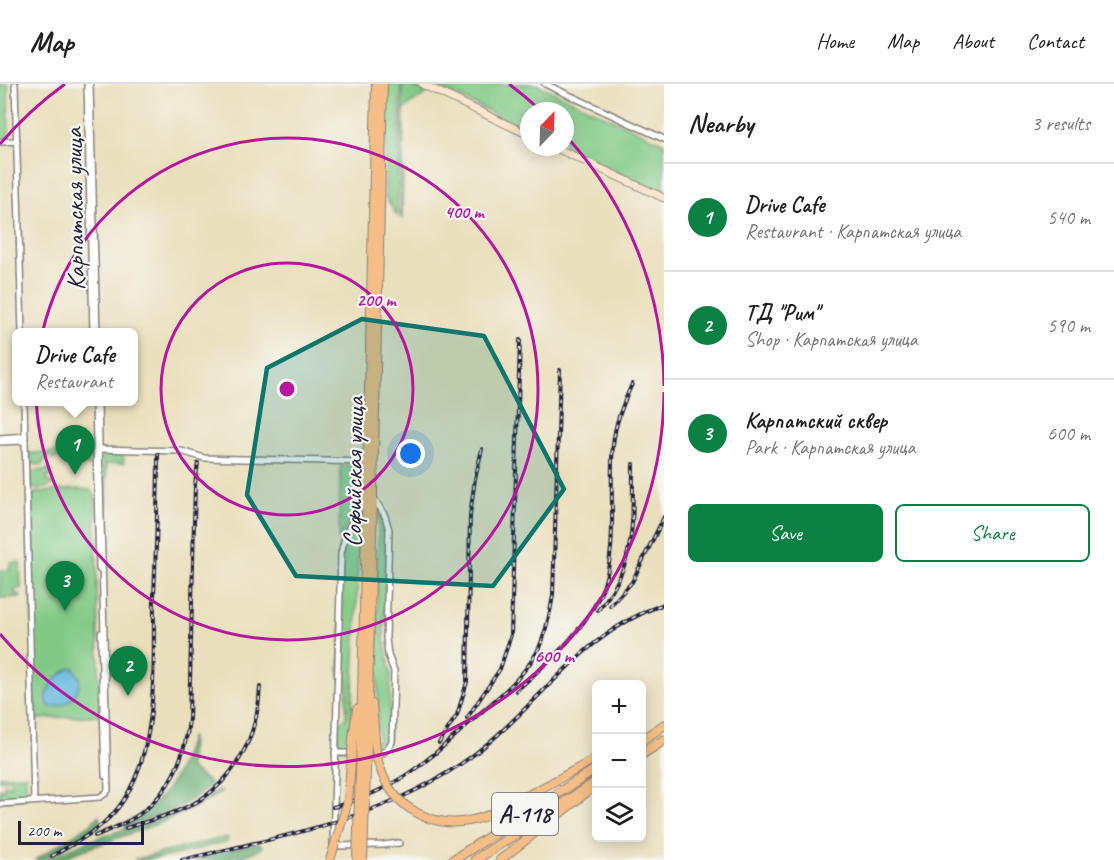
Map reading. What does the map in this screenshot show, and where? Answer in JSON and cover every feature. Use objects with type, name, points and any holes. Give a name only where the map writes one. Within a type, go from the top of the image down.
[{"type":"highway","points":[[646,737],[664,725]]},
{"type":"highway","points":[[646,751],[664,740]]},
{"type":"highway","name":"А-118","points":[[453,860],[592,772]]},
{"type":"highway","name":"А-118","points":[[475,860],[592,787]]},
{"type":"main road","name":"Софийская улица","points":[[370,498],[366,462],[376,84]]},
{"type":"main road","name":"Софийская улица","points":[[365,687],[383,84]]},
{"type":"main road","points":[[363,860],[365,687]]},
{"type":"main road","points":[[357,860],[365,687]]},
{"type":"main road","points":[[645,734],[655,731]]},
{"type":"main road","points":[[364,740],[396,797],[424,816],[445,822],[459,823],[484,818],[592,761]]},
{"type":"main road","points":[[331,860],[364,740]]},
{"type":"main road","points":[[500,860],[592,788]]},
{"type":"street","points":[[15,84],[22,328]]},
{"type":"street","name":"Карпатская улица","points":[[88,84],[95,328]]},
{"type":"street","points":[[422,84],[520,131]]},
{"type":"street","points":[[545,84],[664,139]]},
{"type":"street","points":[[0,141],[17,141]]},
{"type":"street","points":[[573,156],[664,198]]},
{"type":"street","points":[[24,406],[34,801]]},
{"type":"street","points":[[0,804],[100,797],[106,793],[96,406]]},
{"type":"street","points":[[0,438],[25,438]]},
{"type":"street","points":[[0,442],[25,438]]},
{"type":"street","points":[[98,449],[181,451],[204,458],[366,462]]},
{"type":"street","points":[[331,860],[341,553],[346,533],[370,498],[385,516],[389,530],[386,638],[388,655],[394,670],[392,742],[381,753],[335,753]]},
{"type":"street","points":[[333,846],[399,843]]},
{"type":"highlighted area","points":[[362,319],[484,336],[564,489],[493,586],[296,576],[247,495],[267,368]]},
{"type":"green space","points":[[0,84],[8,84],[9,138],[0,139]]},
{"type":"green space","points":[[387,84],[401,84],[397,216],[385,196]]},
{"type":"green space","points":[[403,84],[409,84],[427,93],[404,109],[402,220],[400,215]]},
{"type":"green space","points":[[431,84],[536,84],[664,143],[664,194],[574,152],[574,102],[520,102],[520,126]]},
{"type":"green space","points":[[79,451],[78,454],[58,455],[58,458],[52,459],[52,455],[48,455],[48,459],[45,459],[42,465],[32,464],[28,453]]},
{"type":"green space","points":[[82,451],[90,452],[94,458],[93,465],[88,466],[84,463]]},
{"type":"green space","points":[[106,452],[123,452],[124,463],[106,464],[107,506],[103,504],[102,457]]},
{"type":"green space","points":[[359,464],[361,467],[360,500],[339,540],[340,466]]},
{"type":"green space","points":[[50,469],[53,476],[47,477],[47,481],[53,483],[49,487],[30,488],[29,472]]},
{"type":"green space","points":[[74,489],[91,490],[95,495],[100,715],[37,719],[35,722],[29,502],[35,493]]},
{"type":"green space","points":[[379,512],[386,527],[384,638],[391,675],[389,740],[385,748],[379,751],[342,750],[338,747],[338,724],[346,718],[347,681],[339,676],[343,551],[347,537],[359,515],[356,643],[350,740],[378,741]]},
{"type":"green space","points":[[20,562],[21,588],[15,590],[15,594],[21,597],[0,598],[0,570],[10,570],[10,563]]},
{"type":"green space","points":[[191,736],[190,768],[211,784],[181,805],[125,827],[124,824],[150,807],[168,788],[181,765]]},
{"type":"green space","points":[[26,775],[26,799],[0,801],[0,789],[4,789],[4,785],[11,785],[10,779],[0,780],[0,776]]},
{"type":"green space","points":[[218,790],[221,792],[167,820],[61,860],[48,860],[68,849],[177,812]]},
{"type":"green space","points":[[99,815],[100,825],[95,829],[43,860],[35,860],[91,824]]},
{"type":"green space","points":[[227,837],[228,841],[181,854],[133,860]]},
{"type":"green space","points":[[259,843],[262,846],[261,849],[240,857],[232,856],[228,860],[190,860]]},
{"type":"water","points":[[73,667],[80,678],[75,695],[67,703],[50,707],[47,696],[52,684],[62,673]]},
{"type":"waterway","points":[[217,854],[228,851]]},
{"type":"railway","points":[[467,718],[500,669],[511,635],[520,340]]},
{"type":"railway","points":[[333,807],[376,792],[428,759],[511,686],[537,652],[547,624],[553,595],[560,370]]},
{"type":"railway","points":[[516,691],[573,636],[600,595],[610,559],[612,540],[614,437],[632,384]]},
{"type":"railway","points":[[439,743],[457,715],[467,682],[470,515],[482,449]]},
{"type":"railway","points":[[52,856],[91,833],[109,818],[123,801],[135,779],[143,755],[149,729],[154,674],[158,454]]},
{"type":"railway","points":[[95,836],[131,820],[152,804],[169,783],[184,745],[189,719],[195,484],[198,463]]},
{"type":"railway","points":[[598,610],[611,593],[626,559],[632,523],[633,464]]},
{"type":"railway","points":[[610,606],[632,582],[664,517]]},
{"type":"railway","points":[[182,860],[333,823],[404,796],[439,778],[472,756],[496,736],[562,672],[608,633],[664,604]]},
{"type":"railway","points":[[126,828],[191,805],[220,784],[232,770],[249,740],[255,723],[260,687]]},
{"type":"place","name":"Drive Cafe","points":[[75,475]]},
{"type":"place","name":"Карпатский сквер","points":[[65,611]]},
{"type":"place","name":"ТД \"Рим\"","points":[[128,696]]}]
